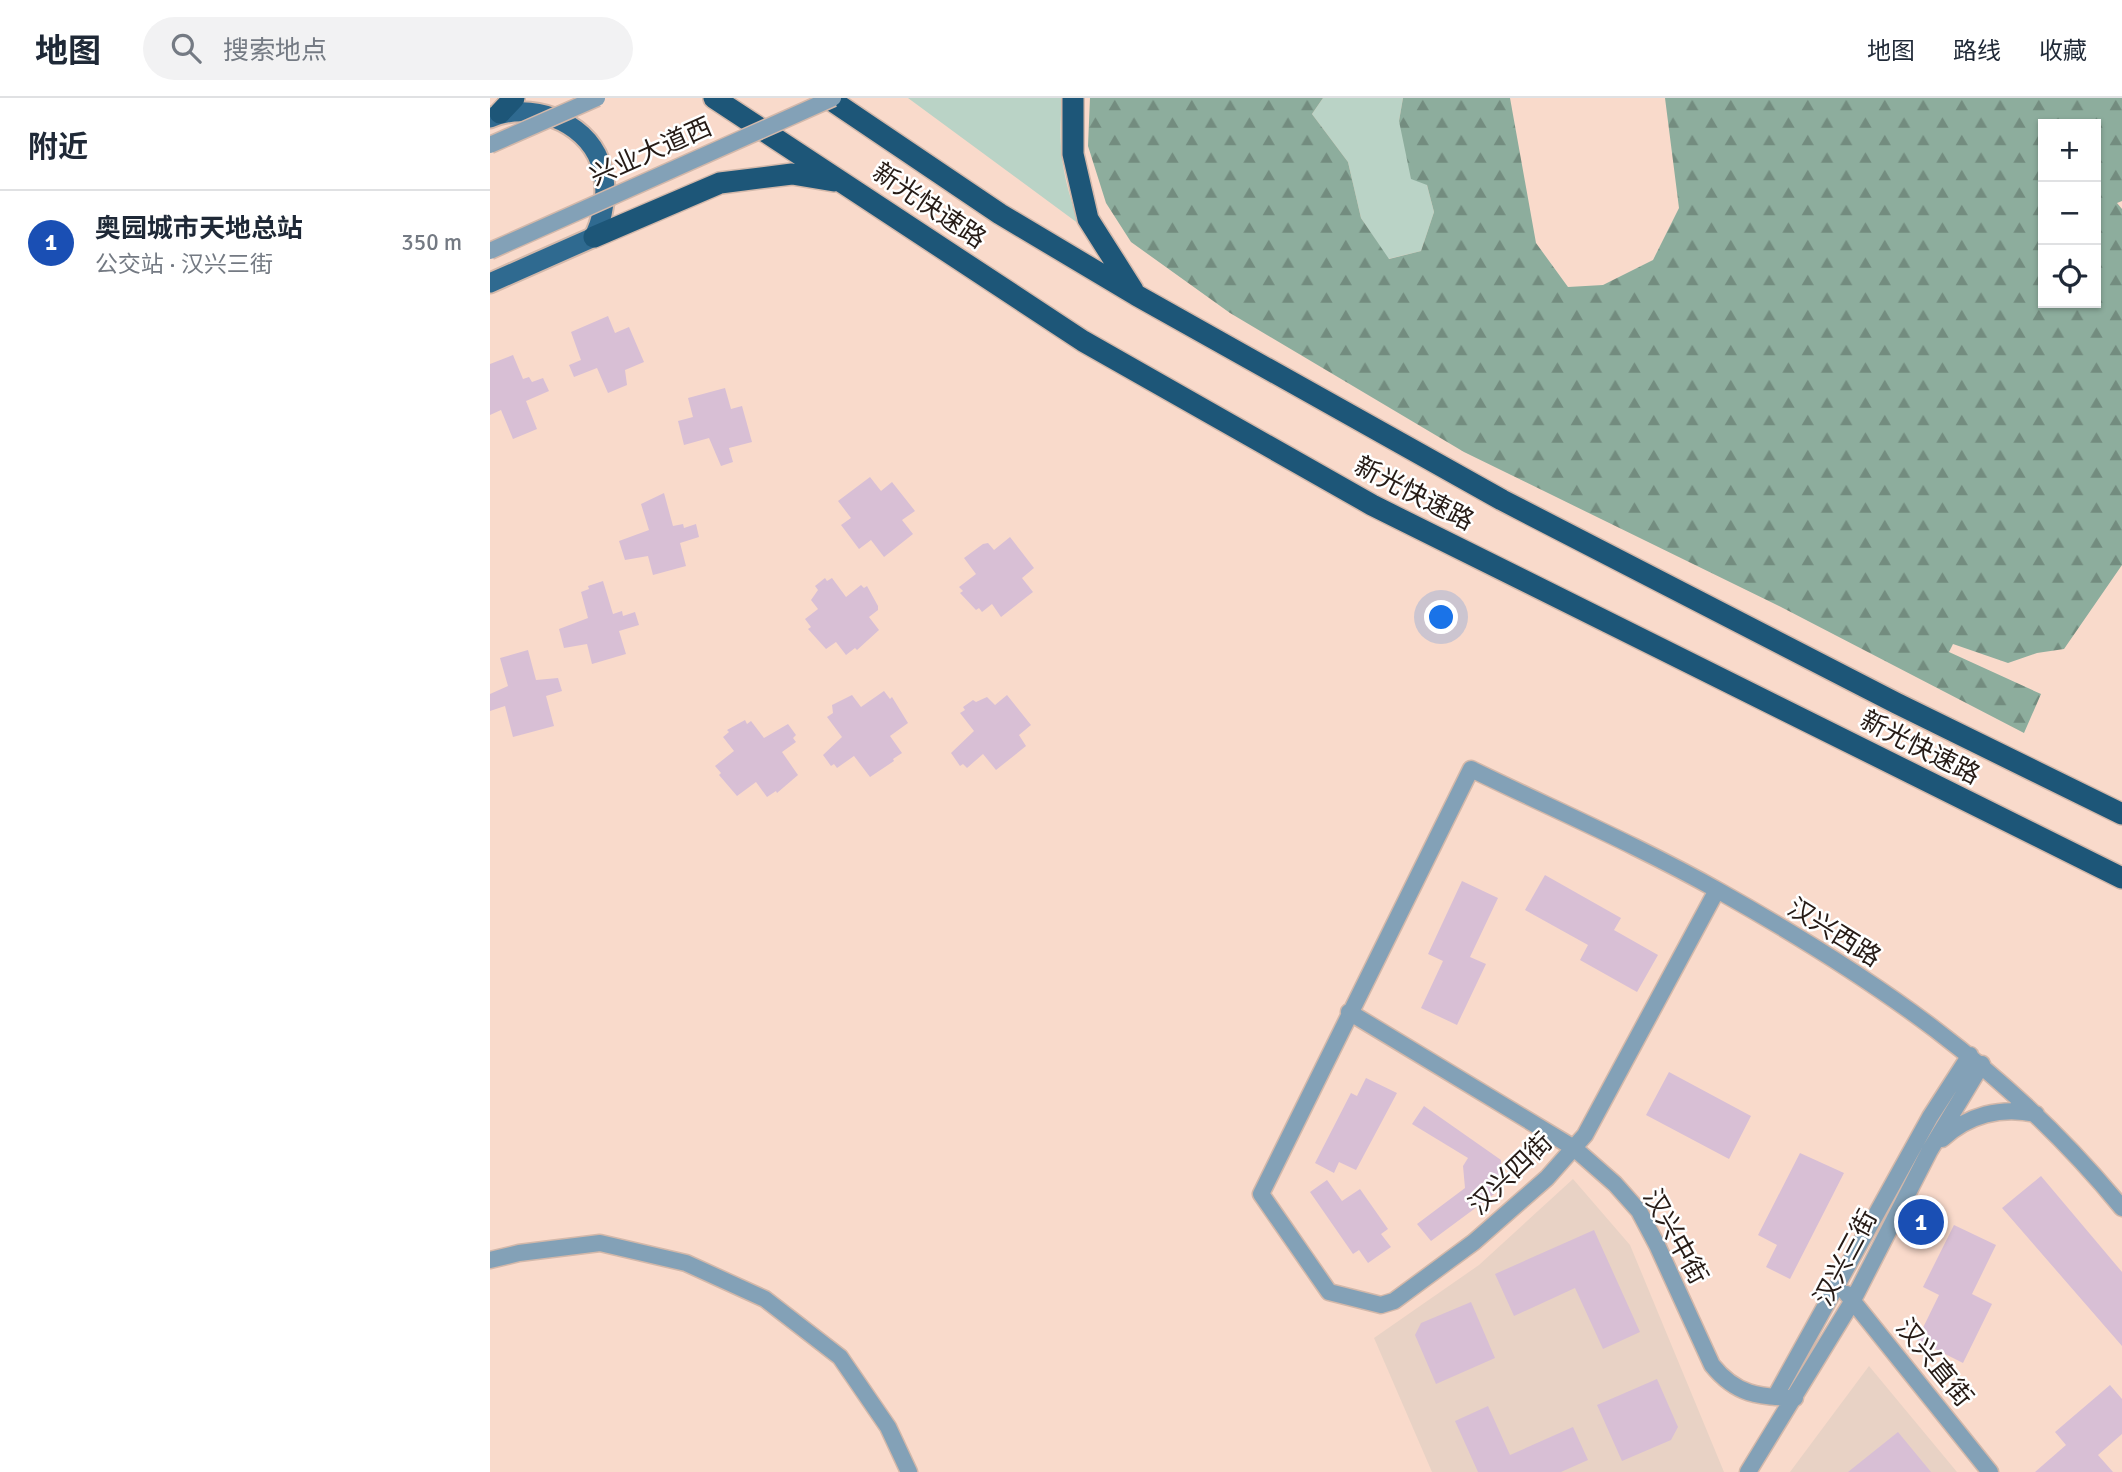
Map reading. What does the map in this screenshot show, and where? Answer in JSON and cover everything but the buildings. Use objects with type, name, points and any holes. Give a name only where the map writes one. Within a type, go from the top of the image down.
[{"type":"highway","name":"新光快速路","points":[[714,98],[1083,341],[1372,506],[2122,878]]},
{"type":"highway","name":"新光快速路","points":[[831,98],[1000,214],[1136,295],[1502,500],[1896,703],[2122,814]]},
{"type":"highway","points":[[1073,98],[1073,154],[1088,219],[1136,295]]},
{"type":"highway","points":[[594,237],[720,183],[792,174],[843,182]]},
{"type":"main road","points":[[490,283],[594,237],[603,216],[605,186],[599,160],[579,134],[561,120],[535,110],[501,110]]},
{"type":"street","points":[[490,145],[597,98]]},
{"type":"street","name":"兴业大道西","points":[[490,251],[831,98]]},
{"type":"street","name":"汉兴西路","points":[[1349,1012],[1471,769],[1717,890],[1930,1023],[1976,1059],[2036,1114],[2122,1208]]},
{"type":"street","name":"汉兴四街","points":[[1349,1012],[1261,1194],[1329,1292],[1381,1306],[1394,1301],[1474,1242],[1547,1178],[1574,1148],[1596,1119],[1717,890]]},
{"type":"street","name":"汉兴中街","points":[[1349,1012],[1574,1148],[1615,1184],[1639,1212],[1712,1365],[1723,1379],[1737,1390],[1753,1396],[1795,1398]]},
{"type":"street","name":"汉兴三街","points":[[1748,1472],[1852,1302],[1976,1059]]},
{"type":"street","name":"汉兴三街","points":[[1775,1397],[1840,1285],[1930,1116],[1976,1059]]},
{"type":"street","points":[[1930,1150],[1956,1126],[1973,1118],[2003,1112],[2036,1114]]},
{"type":"street","points":[[490,1261],[519,1253],[600,1243],[686,1263],[765,1299],[840,1357],[888,1427],[909,1472]]},
{"type":"street","name":"汉兴直街","points":[[1840,1285],[1990,1472]]},
{"type":"shaded area","points":[[1573,1179],[1630,1245],[1724,1472],[1432,1472],[1374,1338],[1479,1265]]},
{"type":"shaded area","points":[[1869,1366],[1957,1472],[1790,1472]]},
{"type":"green space","points":[[908,98],[1062,98],[1063,162],[1079,224]]},
{"type":"green space","points":[[1090,98],[1323,98],[1312,114],[1348,162],[1361,218],[1389,259],[1421,251],[1434,212],[1427,185],[1411,179],[1399,121],[1403,98],[1510,98],[1536,243],[1568,287],[1603,285],[1653,260],[1679,208],[1665,98],[2122,98],[2122,201],[2117,203],[2122,209],[2122,565],[2064,649],[2037,653],[2008,663],[1953,644],[1949,652],[2041,694],[2024,733],[1781,607],[1464,452],[1230,313],[1131,242],[1106,203],[1088,146]]},
{"type":"green space","points":[[1323,98],[1403,98],[1399,121],[1427,185],[1434,212],[1421,251],[1388,259],[1361,218],[1348,162],[1312,114]]},
{"type":"place","name":"奥园城市天地总站","points":[[1921,1222]]}]
